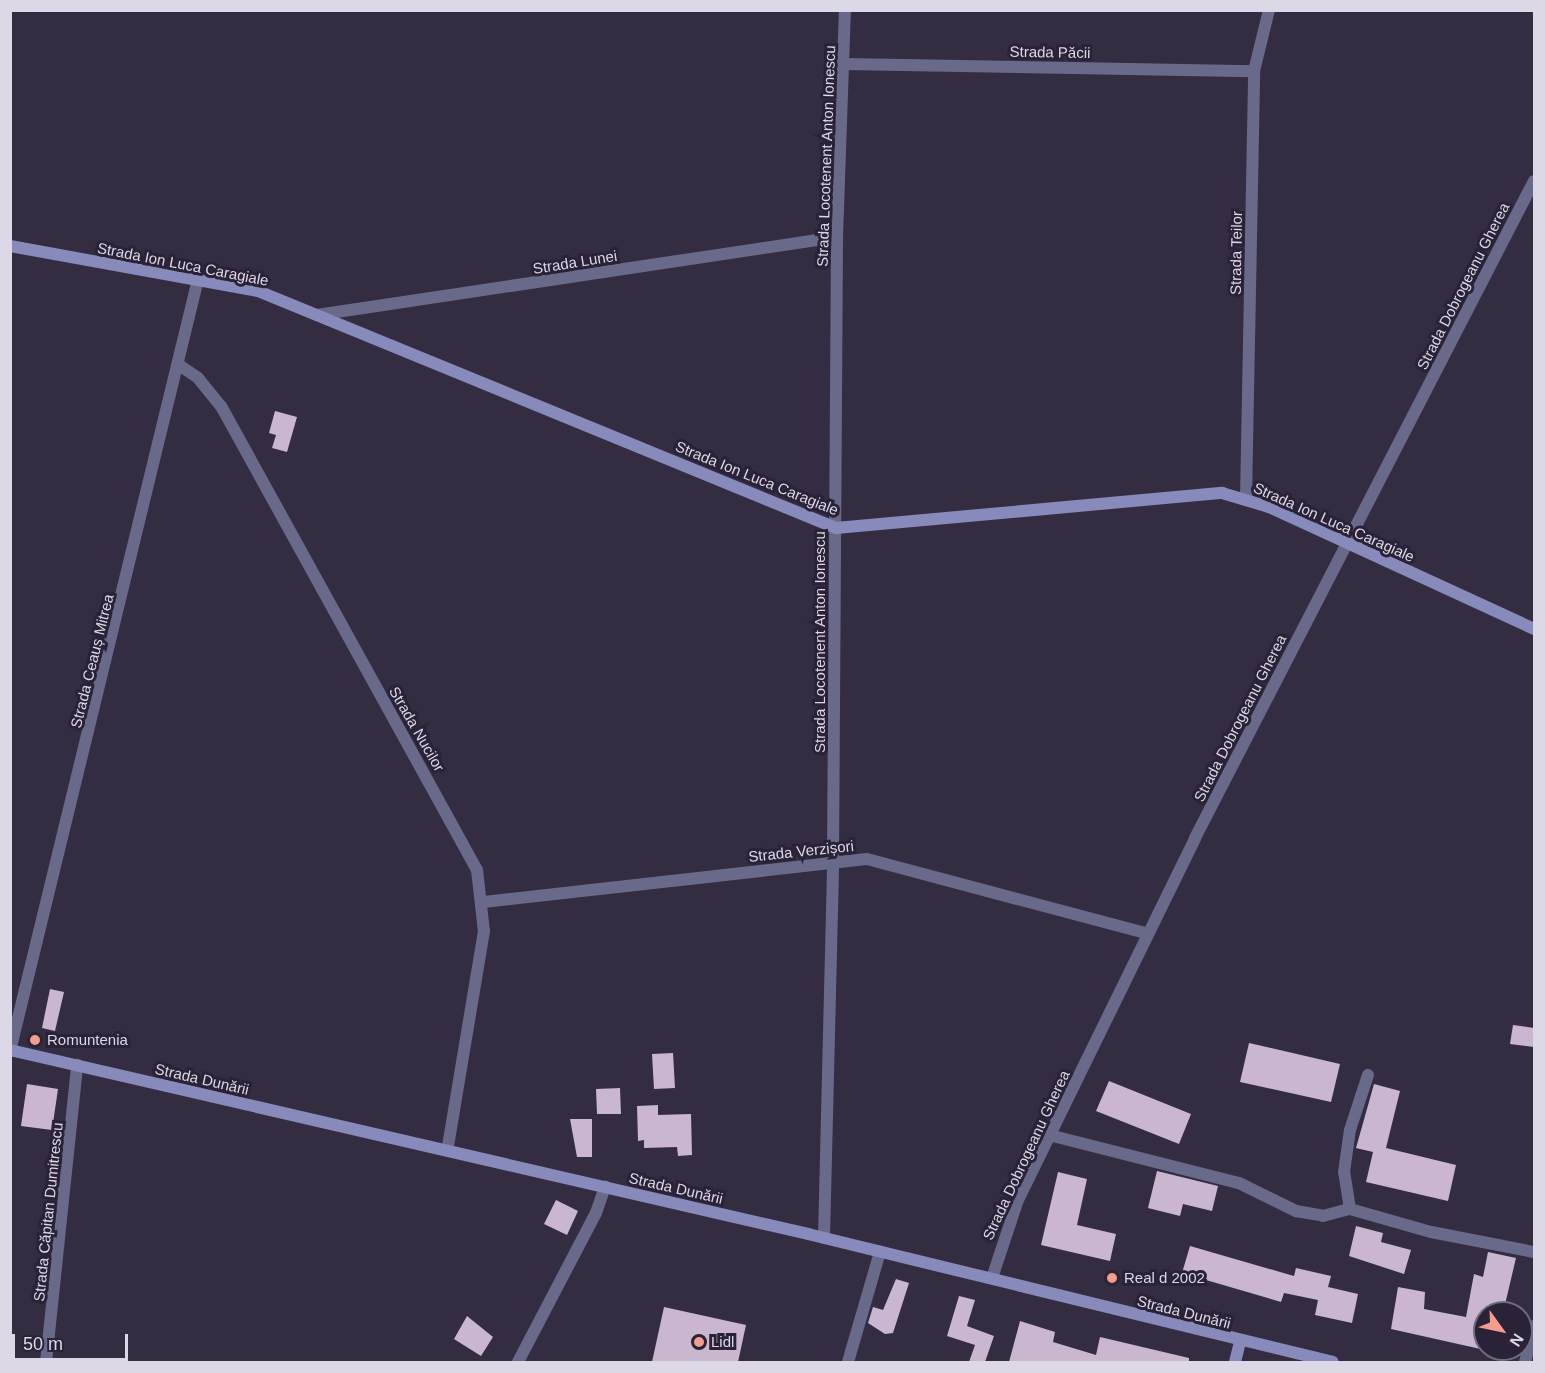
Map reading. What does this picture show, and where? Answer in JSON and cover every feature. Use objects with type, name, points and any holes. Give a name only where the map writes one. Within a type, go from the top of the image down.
[{"type":"street","name":"Strada Locotenent Anton Ionescu","points":[[824,1238],[833,860],[837,237],[846,10]]},
{"type":"street","name":"Strada Teilor","points":[[1246,498],[1254,72],[1269,10]]},
{"type":"street","name":"Strada Păcii","points":[[845,64],[1254,72]]},
{"type":"street","name":"Strada Dobrogeanu Gherea","points":[[992,1278],[1004,1231],[1148,934],[1346,542],[1534,181]]},
{"type":"street","name":"Strada Lunei","points":[[317,315],[837,237]]},
{"type":"street","name":"Strada Ion Luca Caragiale","points":[[10,246],[258,291],[836,528],[1201,492],[1246,498],[1534,629]]},
{"type":"street","name":"Strada Ceauș Mitrea","points":[[11,1050],[179,365],[198,279]]},
{"type":"street","name":"Strada Nucilor","points":[[179,365],[198,378],[221,406],[461,836],[484,902],[484,931],[447,1151]]},
{"type":"street","name":"Strada Verzișori","points":[[484,902],[833,860],[867,860],[908,867],[1148,934]]},
{"type":"street","name":"Strada Dunării","points":[[11,1050],[824,1238],[992,1278],[1240,1342],[1333,1362]]},
{"type":"street","name":"Strada Căpitan Dumitrescu","points":[[45,1362],[77,1065]]},
{"type":"street","points":[[1350,1209],[1344,1172],[1350,1130],[1368,1075]]},
{"type":"street","points":[[1049,1135],[1239,1183],[1296,1210],[1323,1216],[1350,1209],[1431,1232],[1534,1252]]},
{"type":"street","points":[[518,1362],[596,1213],[605,1187]]},
{"type":"street","points":[[848,1362],[880,1252]]},
{"type":"street","points":[[1525,1362],[1534,1326]]},
{"type":"street","points":[[1235,1362],[1240,1342]]},
{"type":"building","points":[[275,411],[297,417],[287,452],[272,448],[276,435],[269,433]]},
{"type":"building","points":[[50,989],[64,992],[55,1031],[42,1028]]},
{"type":"building","points":[[1513,1025],[1534,1028],[1534,1047],[1510,1044]]},
{"type":"building","points":[[1249,1043],[1340,1064],[1331,1102],[1240,1082]]},
{"type":"building","points":[[673,1053],[675,1088],[654,1089],[652,1054]]},
{"type":"building","points":[[1109,1081],[1191,1114],[1179,1144],[1096,1111]]},
{"type":"building","points":[[27,1084],[58,1089],[52,1130],[21,1126]]},
{"type":"building","points":[[1374,1084],[1400,1091],[1386,1148],[1456,1165],[1448,1201],[1366,1182],[1373,1152],[1356,1148]]},
{"type":"building","points":[[620,1088],[621,1114],[597,1114],[596,1089]]},
{"type":"building","points":[[658,1105],[658,1115],[691,1114],[692,1155],[678,1156],[677,1147],[644,1148],[644,1140],[638,1141],[637,1106]]},
{"type":"building","points":[[570,1119],[592,1119],[592,1157],[577,1157]]},
{"type":"building","points":[[1157,1171],[1218,1186],[1212,1211],[1183,1204],[1180,1216],[1148,1208]]},
{"type":"building","points":[[1058,1172],[1087,1179],[1077,1225],[1116,1234],[1110,1261],[1041,1245]]},
{"type":"building","points":[[556,1200],[578,1211],[567,1235],[544,1224]]},
{"type":"building","points":[[1356,1226],[1383,1233],[1381,1242],[1411,1250],[1404,1274],[1349,1256]]},
{"type":"building","points":[[1190,1246],[1294,1276],[1296,1268],[1331,1276],[1328,1287],[1358,1294],[1352,1323],[1315,1315],[1318,1300],[1284,1293],[1281,1302],[1182,1273]]},
{"type":"building","points":[[1488,1252],[1516,1258],[1506,1301],[1473,1301],[1473,1347],[1391,1329],[1398,1287],[1425,1292],[1424,1309],[1466,1317],[1474,1274],[1483,1277]]},
{"type":"building","points":[[896,1279],[909,1283],[893,1333],[885,1334],[868,1323],[873,1307],[883,1310]]},
{"type":"building","points":[[959,1296],[975,1300],[967,1326],[994,1336],[985,1362],[969,1362],[975,1345],[947,1336]]},
{"type":"building","points":[[664,1307],[746,1325],[738,1362],[652,1362]]},
{"type":"building","points":[[467,1316],[493,1337],[481,1356],[454,1339]]},
{"type":"building","points":[[1020,1321],[1055,1332],[1053,1342],[1096,1355],[1100,1337],[1189,1358],[1189,1362],[1009,1362]]},
{"type":"place","name":"Romuntenia","points":[[35,1040]]},
{"type":"place","name":"Real d 2002","points":[[1112,1278]]},
{"type":"place","name":"Lidl","points":[[699,1342]]}]
